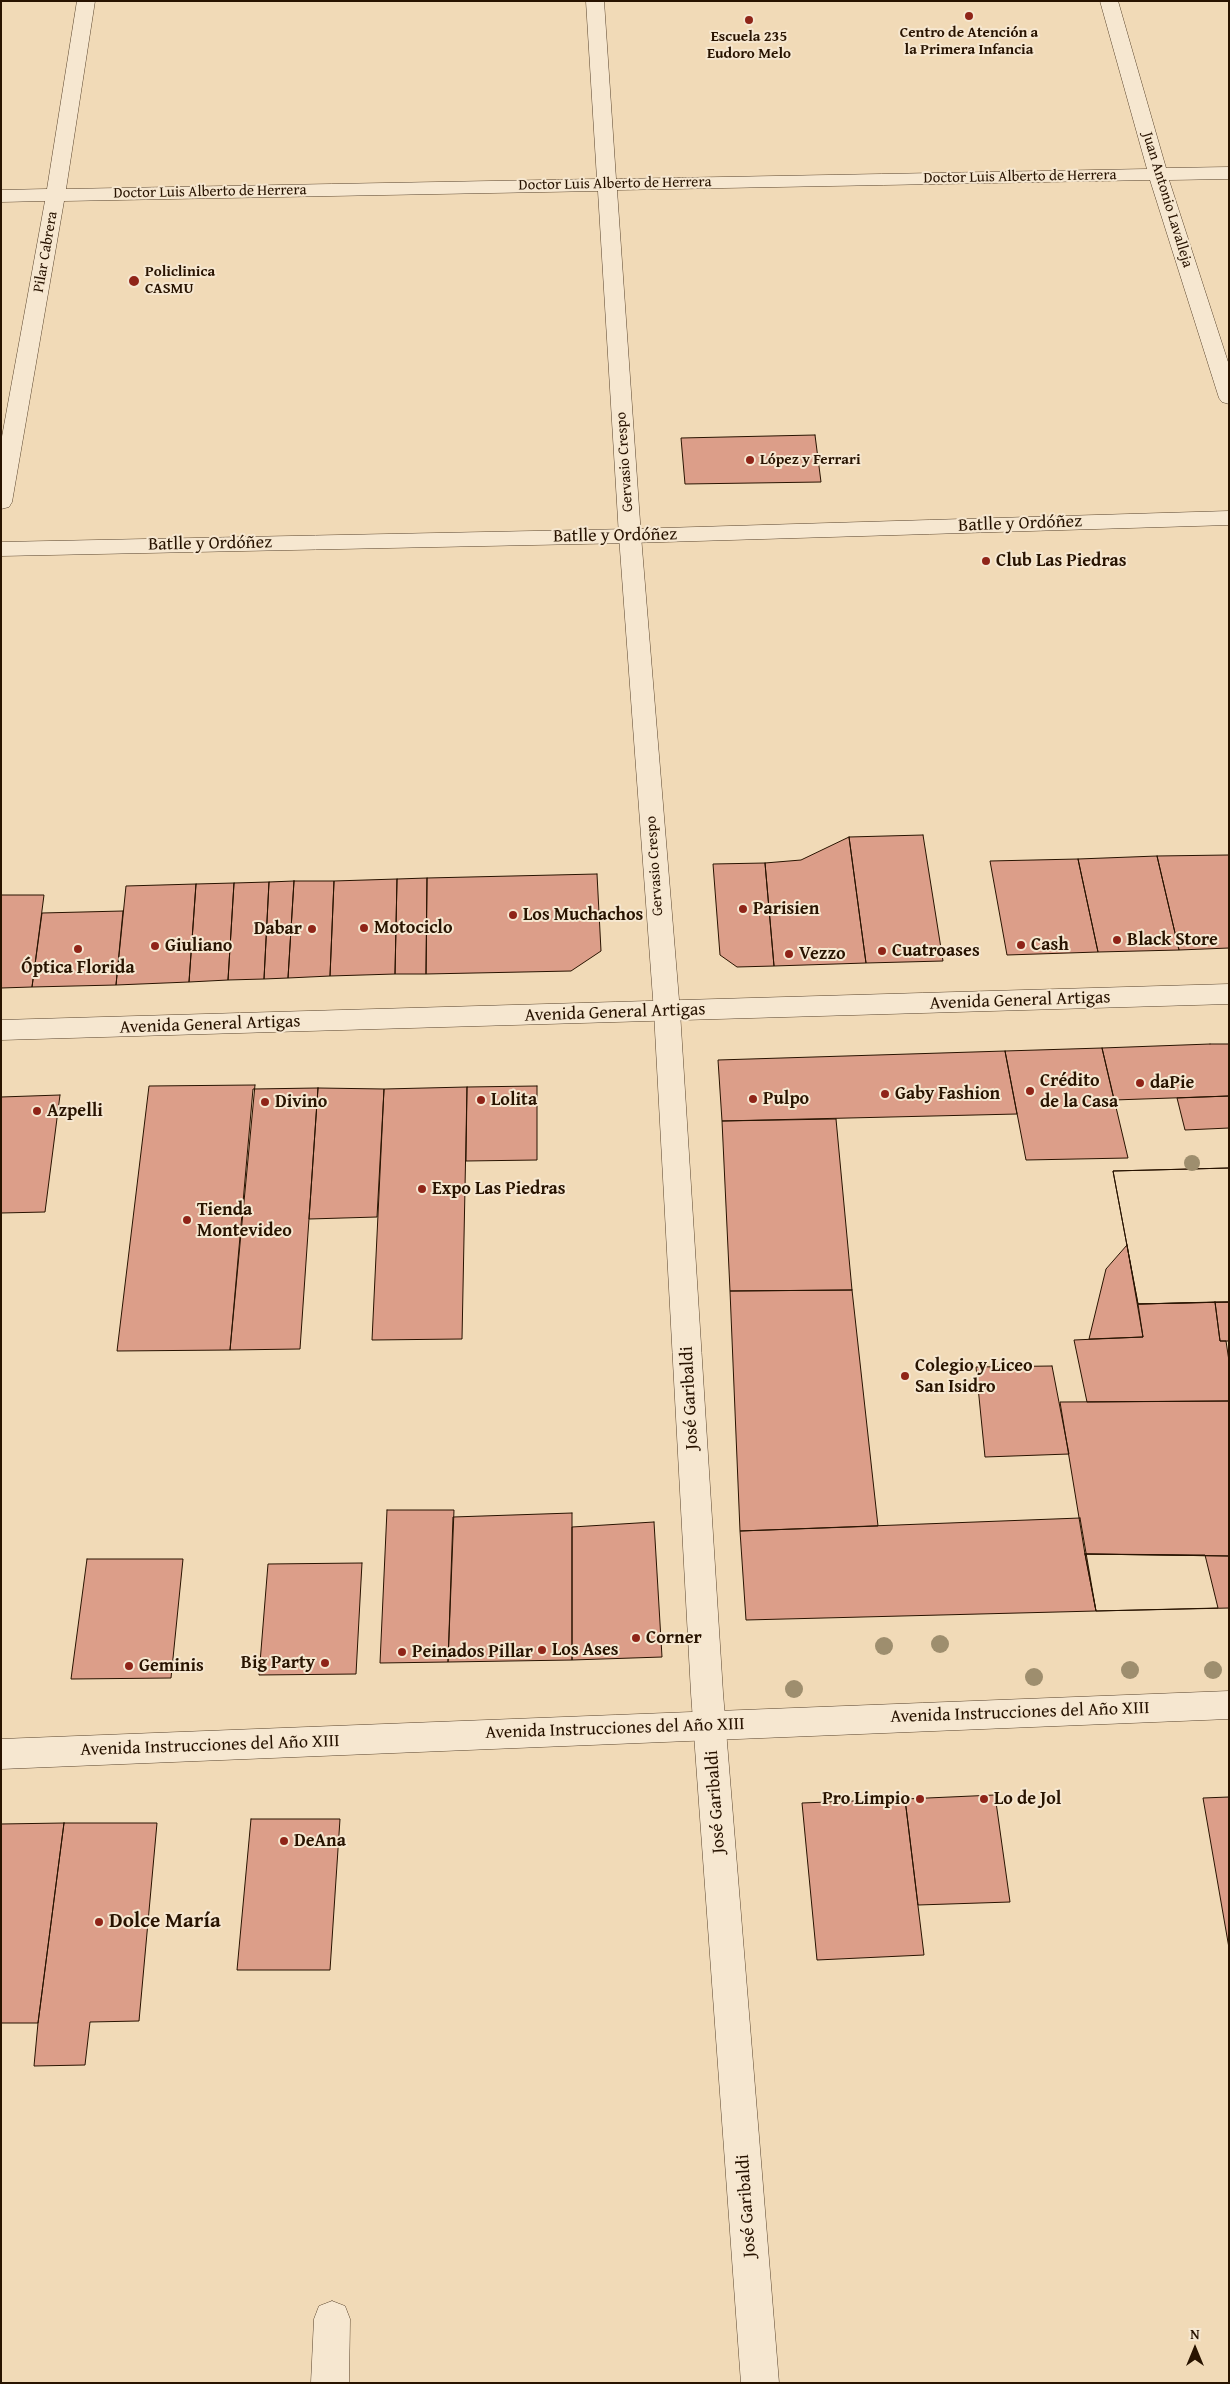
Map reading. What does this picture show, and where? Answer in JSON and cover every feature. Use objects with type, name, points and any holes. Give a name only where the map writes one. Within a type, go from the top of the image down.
[{"type":"street","name":"Pilar Cabrera","points":[[1,502],[55,195],[86,1]]},
{"type":"street","name":"Gervasio Crespo","points":[[595,1],[630,536],[667,1012]]},
{"type":"street","name":"Juan Antonio Lavalleja","points":[[1109,1],[1158,175],[1229,398]]},
{"type":"street","name":"Doctor Luis Alberto de Herrera","points":[[1,196],[1229,174]]},
{"type":"street","name":"Batlle y Ordóñez","points":[[1,549],[630,536],[1229,518]]},
{"type":"street","name":"Avenida General Artigas","points":[[1,1030],[667,1012],[1229,994]]},
{"type":"street","name":"José Garibaldi","points":[[667,1012],[710,1726],[760,2383]]},
{"type":"street","name":"Avenida Instrucciones del Año XIII","points":[[1,1754],[1229,1705]]},
{"type":"street","points":[[330,2383],[332,2318]]},
{"type":"building","name":"López y Ferrari","points":[[815,435],[821,482],[685,484],[681,438]]},
{"type":"building","points":[[923,835],[943,961],[866,963],[849,837]]},
{"type":"building","points":[[849,837],[866,963],[774,966],[765,863],[801,860]]},
{"type":"building","points":[[1229,855],[1229,948],[1179,950],[1157,856]]},
{"type":"building","points":[[1157,856],[1179,950],[1098,952],[1078,859]]},
{"type":"building","points":[[1078,859],[1098,952],[1007,955],[990,861]]},
{"type":"building","name":"Parisien","points":[[765,863],[774,966],[737,967],[720,955],[713,864]]},
{"type":"building","name":"Los Muchachos","points":[[597,874],[601,951],[571,971],[426,974],[427,878]]},
{"type":"building","points":[[427,878],[426,974],[395,974],[397,879]]},
{"type":"building","name":"Motociclo","points":[[397,879],[395,974],[330,976],[334,881]]},
{"type":"building","points":[[294,881],[288,978],[264,979],[269,882]]},
{"type":"building","name":"Dabar","points":[[294,881],[334,881],[330,976],[288,978]]},
{"type":"building","points":[[269,882],[264,979],[228,980],[234,883]]},
{"type":"building","points":[[234,883],[228,980],[189,982],[196,884]]},
{"type":"building","name":"Giuliano","points":[[196,884],[189,982],[116,985],[126,886]]},
{"type":"building","points":[[1,895],[44,895],[32,987],[1,988]]},
{"type":"building","name":"Óptica Florida","points":[[123,911],[116,985],[32,987],[42,913]]},
{"type":"building","points":[[1229,1044],[1229,1096],[1114,1100],[1102,1048]]},
{"type":"building","points":[[1102,1048],[1128,1158],[1026,1160],[1005,1051]]},
{"type":"building","points":[[1005,1051],[1017,1114],[722,1121],[718,1060]]},
{"type":"building","name":"Tienda Montevideo","points":[[255,1085],[230,1350],[117,1351],[149,1086]]},
{"type":"building","points":[[537,1086],[537,1160],[466,1161],[467,1087]]},
{"type":"building","name":"Expo Las Piedras","points":[[467,1087],[462,1339],[372,1340],[384,1089]]},
{"type":"building","points":[[318,1088],[384,1089],[377,1217],[309,1219]]},
{"type":"building","points":[[318,1088],[300,1349],[230,1350],[253,1089]]},
{"type":"building","points":[[60,1095],[45,1212],[1,1213],[1,1097]]},
{"type":"building","points":[[1229,1096],[1229,1128],[1185,1130],[1177,1098]]},
{"type":"building","points":[[836,1119],[852,1290],[730,1291],[722,1121]]},
{"type":"building","points":[[1229,1168],[1229,1302],[1138,1304],[1113,1171]]},
{"type":"building","points":[[1229,1168],[1229,1302],[1138,1304],[1113,1171]]},
{"type":"building","points":[[1127,1245],[1143,1337],[1089,1339],[1106,1269]]},
{"type":"building","points":[[852,1290],[878,1526],[740,1531],[730,1291]]},
{"type":"building","points":[[1215,1302],[1229,1302],[1229,1341],[1220,1341]]},
{"type":"building","points":[[1215,1302],[1220,1341],[1226,1341],[1229,1361],[1229,1401],[1087,1402],[1074,1340],[1143,1337],[1138,1304]]},
{"type":"building","points":[[1052,1366],[1069,1454],[985,1457],[976,1367]]},
{"type":"building","points":[[1229,1401],[1229,1556],[1085,1554],[1060,1402]]},
{"type":"building","points":[[387,1510],[454,1510],[448,1662],[380,1663]]},
{"type":"building","points":[[572,1513],[572,1660],[448,1662],[453,1517]]},
{"type":"building","points":[[1080,1518],[1096,1611],[746,1620],[740,1531]]},
{"type":"building","points":[[654,1522],[662,1657],[572,1660],[572,1527]]},
{"type":"building","points":[[1085,1554],[1229,1556],[1229,1608],[1096,1611]]},
{"type":"building","points":[[1085,1554],[1205,1555],[1218,1608],[1096,1611]]},
{"type":"building","points":[[87,1559],[183,1559],[171,1678],[71,1679]]},
{"type":"building","points":[[362,1563],[356,1674],[259,1675],[268,1564]]},
{"type":"building","points":[[995,1795],[1010,1902],[918,1905],[905,1799]]},
{"type":"building","points":[[1229,1797],[1229,1948],[1203,1798]]},
{"type":"building","points":[[905,1799],[924,1955],[817,1960],[802,1803]]},
{"type":"building","points":[[251,1819],[340,1819],[330,1970],[237,1970]]},
{"type":"building","name":"Dolce María","points":[[64,1823],[157,1823],[139,2021],[90,2022],[85,2065],[34,2066],[38,2023]]},
{"type":"building","points":[[64,1823],[38,2023],[1,2023],[1,1824]]},
{"type":"place","name":"Centro de Atención a la Primera Infancia","points":[[969,16]]},
{"type":"place","name":"Escuela 235 Eudoro Melo","points":[[749,20]]},
{"type":"place","name":"Policlinica CASMU","points":[[134,281]]},
{"type":"place","name":"López y Ferrari","points":[[750,460]]},
{"type":"place","name":"Club Las Piedras","points":[[986,561]]},
{"type":"place","name":"Parisien","points":[[743,909]]},
{"type":"place","name":"Los Muchachos","points":[[513,915]]},
{"type":"place","name":"Motociclo","points":[[364,928]]},
{"type":"place","name":"Dabar","points":[[312,929]]},
{"type":"place","name":"Black Store","points":[[1117,940]]},
{"type":"place","name":"Cash","points":[[1021,945]]},
{"type":"place","name":"Giuliano","points":[[155,946]]},
{"type":"place","name":"Óptica Florida","points":[[78,949]]},
{"type":"place","name":"Cuatroases","points":[[882,951]]},
{"type":"place","name":"Vezzo","points":[[789,954]]},
{"type":"place","name":"daPie","points":[[1140,1083]]},
{"type":"place","name":"Crédito de la Casa","points":[[1030,1091]]},
{"type":"place","name":"Gaby Fashion","points":[[885,1094]]},
{"type":"place","name":"Pulpo","points":[[753,1099]]},
{"type":"place","name":"Lolita","points":[[481,1100]]},
{"type":"place","name":"Divino","points":[[265,1102]]},
{"type":"place","name":"Azpelli","points":[[37,1111]]},
{"type":"place","name":"Expo Las Piedras","points":[[422,1189]]},
{"type":"place","name":"Tienda Montevideo","points":[[187,1220]]},
{"type":"place","name":"Colegio y Liceo San Isidro","points":[[905,1376]]},
{"type":"place","name":"Corner","points":[[636,1638]]},
{"type":"place","name":"Los Ases","points":[[542,1650]]},
{"type":"place","name":"Peinados Pillar","points":[[402,1652]]},
{"type":"place","name":"Big Party","points":[[325,1663]]},
{"type":"place","name":"Geminis","points":[[129,1666]]},
{"type":"place","name":"Pro Limpio","points":[[920,1799]]},
{"type":"place","name":"Lo de Jol","points":[[984,1799]]},
{"type":"place","name":"DeAna","points":[[284,1841]]},
{"type":"place","name":"Dolce María","points":[[99,1922]]}]
